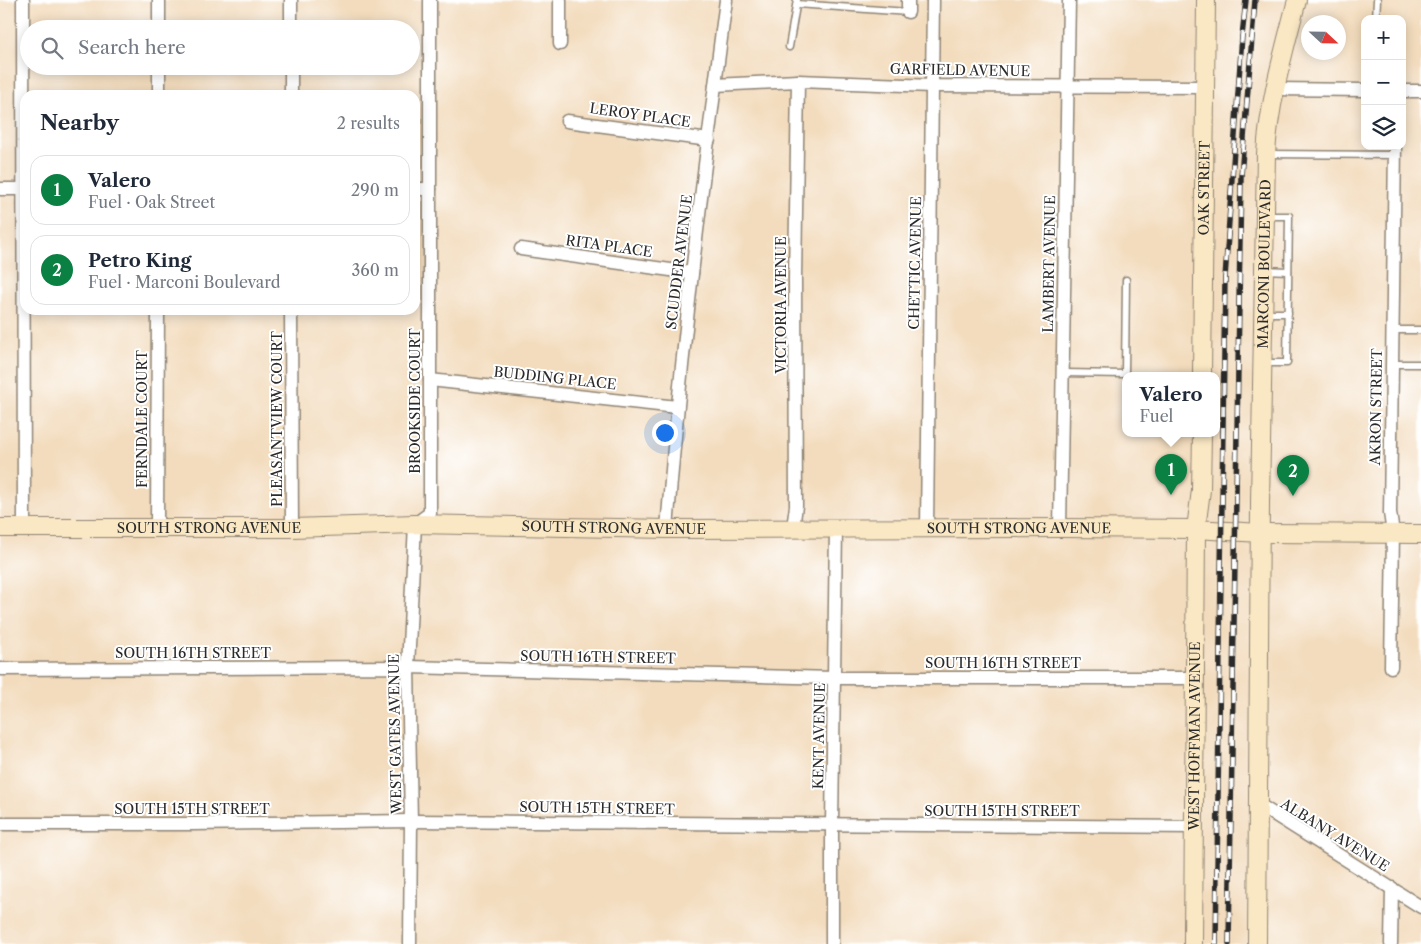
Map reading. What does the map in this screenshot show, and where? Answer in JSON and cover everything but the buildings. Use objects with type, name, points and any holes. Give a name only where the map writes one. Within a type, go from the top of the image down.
[{"type":"street","points":[[23,0],[23,20]]},
{"type":"street","points":[[159,0],[159,20]]},
{"type":"street","points":[[290,0],[291,20]]},
{"type":"street","name":"BROOKSIDE COURT","points":[[414,524],[430,513],[430,0]]},
{"type":"street","points":[[560,0],[560,44]]},
{"type":"street","name":"SCUDDER AVENUE","points":[[668,529],[677,407],[726,0]]},
{"type":"street","name":"CHETTIC AVENUE","points":[[927,527],[933,0]]},
{"type":"street","name":"LAMBERT AVENUE","points":[[1060,528],[1069,0]]},
{"type":"street","name":"OAK STREET","points":[[1202,372],[1206,0]]},
{"type":"street","name":"MARCONI BOULEVARD","points":[[1260,533],[1266,154],[1275,88],[1297,0]]},
{"type":"street","points":[[23,75],[23,90]]},
{"type":"street","points":[[159,75],[159,90]]},
{"type":"street","points":[[291,75],[291,90]]},
{"type":"street","name":"GARFIELD AVENUE","points":[[715,85],[798,81],[932,86],[1205,87]]},
{"type":"street","name":"VICTORIA AVENUE","points":[[792,528],[796,506],[798,81]]},
{"type":"street","points":[[1275,88],[1361,90]]},
{"type":"street","points":[[1406,91],[1421,91]]},
{"type":"street","name":"LEROY PLACE","points":[[567,120],[709,140]]},
{"type":"street","name":"AKRON STREET","points":[[1391,667],[1393,533],[1390,513],[1395,151]]},
{"type":"street","points":[[0,190],[20,189]]},
{"type":"street","points":[[420,189],[430,190]]},
{"type":"street","name":"RITA PLACE","points":[[521,249],[692,273]]},
{"type":"street","points":[[24,315],[24,528]]},
{"type":"street","name":"FERNDALE COURT","points":[[157,528],[158,315]]},
{"type":"street","name":"PLEASANTVIEW COURT","points":[[292,315],[292,528]]},
{"type":"street","name":"BUDDING PLACE","points":[[430,380],[677,407]]},
{"type":"street","points":[[1196,529],[1201,490],[1202,437]]},
{"type":"street","name":"SOUTH STRONG AVENUE","points":[[0,528],[292,528],[414,524],[668,529],[927,527],[1196,529],[1260,533],[1421,534]]},
{"type":"street","name":"WEST GATES AVENUE","points":[[410,944],[411,821],[408,667],[414,524]]},
{"type":"street","name":"KENT AVENUE","points":[[832,944],[836,528]]},
{"type":"street","name":"WEST HOFFMAN AVENUE","points":[[1193,944],[1196,529]]},
{"type":"street","points":[[1256,944],[1260,533]]},
{"type":"street","name":"SOUTH 16TH STREET","points":[[0,669],[408,667],[834,678],[1195,678]]},
{"type":"street","name":"ALBANY AVENUE","points":[[1258,804],[1421,907]]},
{"type":"street","name":"SOUTH 15TH STREET","points":[[0,824],[411,821],[1194,827]]},
{"type":"street","points":[[1392,888],[1392,944]]},
{"type":"lane","points":[[1376,15],[1377,0]]},
{"type":"lane","points":[[789,47],[797,2],[908,6]]},
{"type":"lane","points":[[1266,154],[1395,151]]},
{"type":"lane","points":[[1262,363],[1287,363],[1289,216],[1266,216]]},
{"type":"lane","points":[[1264,270],[1288,271]]},
{"type":"lane","points":[[1125,372],[1126,280]]},
{"type":"lane","points":[[1263,313],[1288,313]]},
{"type":"lane","points":[[1392,330],[1421,330]]},
{"type":"lane","points":[[1392,364],[1421,364]]},
{"type":"lane","points":[[1063,373],[1122,374]]},
{"type":"railway","points":[[1216,944],[1225,278],[1246,0]]},
{"type":"railway","points":[[1229,944],[1241,176],[1255,0]]},
{"type":"place","name":"Valero","points":[[1171,495]]},
{"type":"place","name":"Petro King","points":[[1293,496]]}]
